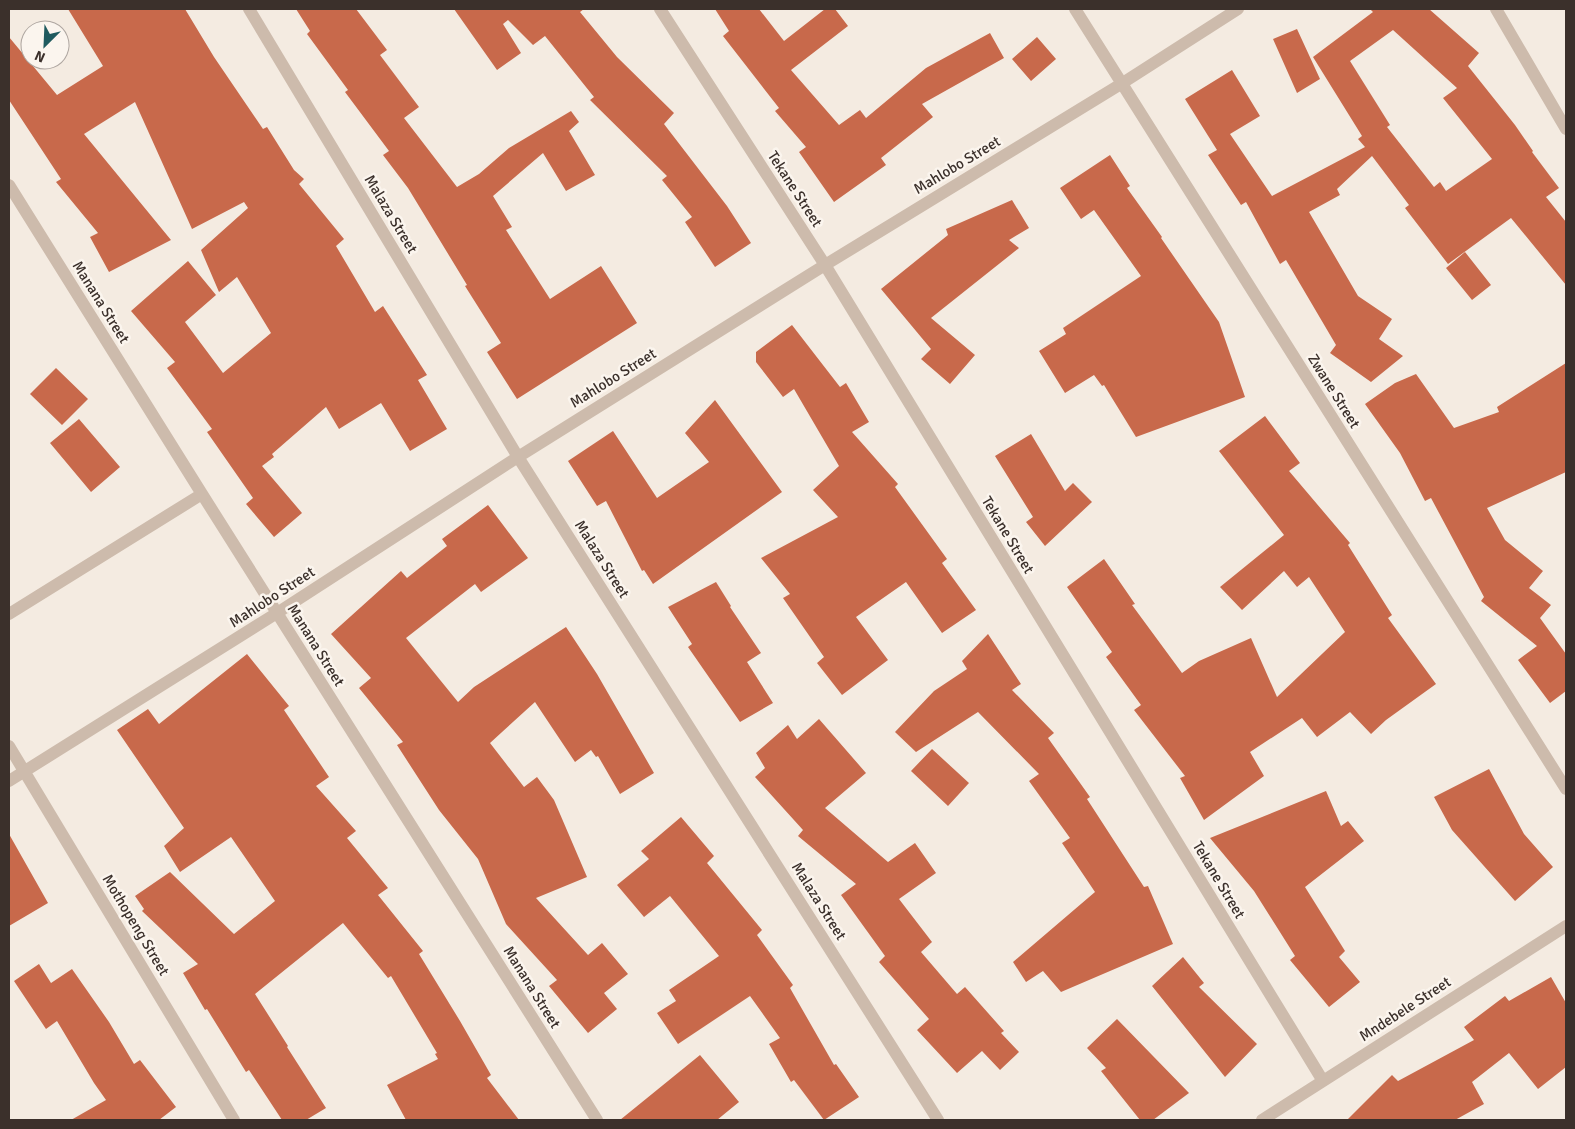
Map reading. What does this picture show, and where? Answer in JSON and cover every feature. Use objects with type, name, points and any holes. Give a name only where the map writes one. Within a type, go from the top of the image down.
[{"type":"street","name":"Malaza Street","points":[[249,9],[518,457],[938,1120]]},
{"type":"street","name":"Tekane Street","points":[[660,9],[825,265],[1322,1081]]},
{"type":"street","name":"Zwane Street","points":[[1075,9],[1566,789]]},
{"type":"street","name":"Mahlobo Street","points":[[9,781],[277,613],[518,457],[825,265],[1121,84],[1238,9]]},
{"type":"street","points":[[1496,9],[1566,129]]},
{"type":"street","name":"Manana Street","points":[[9,186],[598,1120]]},
{"type":"street","points":[[9,614],[202,494]]},
{"type":"street","name":"Mothopeng Street","points":[[9,746],[234,1120]]},
{"type":"street","name":"Mndebele Street","points":[[1262,1120],[1566,926]]},
{"type":"building","points":[[68,9],[185,9],[214,57],[263,129],[267,127],[294,170],[304,179],[299,184],[344,239],[336,246],[375,312],[383,306],[427,375],[418,380],[447,429],[410,451],[381,403],[339,429],[326,407],[272,454],[274,457],[262,466],[302,513],[274,537],[246,504],[253,498],[207,432],[212,429],[167,368],[175,362],[131,311],[188,261],[216,295],[185,322],[223,373],[271,333],[237,277],[219,292],[201,250],[248,208],[244,202],[192,229],[135,102],[84,134],[171,240],[109,272],[90,237],[98,233],[56,182],[61,179],[9,100],[9,37],[20,50],[20,70],[36,70],[57,95],[103,66]]},
{"type":"building","points":[[296,9],[356,9],[387,50],[380,55],[419,107],[404,118],[457,187],[479,174],[509,148],[571,111],[579,122],[569,131],[595,175],[566,191],[543,153],[493,196],[512,227],[506,230],[550,299],[601,266],[637,323],[517,399],[487,352],[501,343],[465,286],[467,285],[408,188],[383,155],[389,151],[345,92],[348,90],[307,34],[310,31]]},
{"type":"building","points":[[454,9],[584,9],[580,12],[617,57],[674,113],[664,124],[727,206],[751,243],[715,267],[685,222],[692,217],[662,180],[667,176],[590,100],[594,97],[545,36],[533,45],[508,20],[503,24],[521,53],[497,70]]},
{"type":"building","points":[[715,9],[759,9],[784,41],[825,9],[835,9],[848,26],[791,70],[839,125],[860,110],[866,118],[926,68],[990,33],[1004,58],[922,104],[933,117],[881,158],[886,165],[834,202],[799,152],[806,147],[775,111],[779,108],[723,36],[729,31]]},
{"type":"building","points":[[1370,9],[1429,9],[1479,53],[1468,66],[1515,125],[1532,152],[1559,188],[1546,197],[1566,222],[1566,285],[1511,218],[1448,264],[1405,208],[1409,205],[1372,156],[1337,189],[1340,195],[1309,212],[1358,296],[1392,319],[1379,339],[1403,356],[1371,382],[1330,353],[1336,345],[1286,260],[1280,264],[1246,202],[1241,205],[1208,155],[1217,150],[1185,99],[1232,70],[1260,116],[1230,134],[1272,196],[1365,147],[1358,139],[1362,136],[1313,57],[1373,12]],"holes":[[[1393,30],[1457,88],[1443,98],[1492,159],[1446,191],[1440,182],[1434,187],[1387,127],[1390,125],[1350,61]]]},
{"type":"building","points":[[1297,29],[1320,79],[1297,93],[1273,39]]},
{"type":"building","points":[[1037,37],[1056,59],[1031,81],[1012,59]]},
{"type":"building","points":[[1110,155],[1130,186],[1127,188],[1219,322],[1245,397],[1136,437],[1104,385],[1102,386],[1094,375],[1065,393],[1039,351],[1066,334],[1063,328],[1141,276],[1094,210],[1081,219],[1060,188]]},
{"type":"building","points":[[1012,200],[1029,228],[1009,240],[1019,248],[931,318],[975,355],[950,384],[921,359],[931,349],[881,289],[948,235],[946,229]]},
{"type":"building","points":[[1465,252],[1491,285],[1472,300],[1446,268]]},
{"type":"building","points":[[792,325],[840,387],[846,383],[869,422],[852,432],[898,484],[895,487],[947,559],[942,563],[976,610],[942,633],[906,582],[856,617],[888,660],[842,695],[817,663],[824,657],[783,598],[790,594],[761,558],[838,517],[813,490],[839,466],[794,389],[783,397],[756,362],[756,352]]},
{"type":"building","points":[[1566,363],[1566,472],[1487,508],[1505,540],[1543,571],[1529,588],[1551,605],[1540,618],[1566,654],[1566,691],[1550,703],[1518,660],[1537,646],[1481,601],[1484,597],[1431,498],[1425,501],[1400,453],[1365,404],[1395,383],[1416,374],[1454,428],[1499,412],[1497,407]]},
{"type":"building","points":[[56,368],[88,399],[62,425],[30,394]]},
{"type":"building","points":[[715,400],[782,492],[653,584],[644,570],[642,571],[606,501],[597,506],[568,461],[613,431],[657,498],[709,462],[685,433]]},
{"type":"building","points":[[1265,416],[1300,463],[1289,471],[1350,543],[1348,545],[1392,615],[1388,618],[1436,684],[1386,720],[1371,734],[1350,712],[1317,737],[1302,718],[1250,752],[1264,776],[1204,820],[1180,778],[1185,776],[1134,710],[1141,705],[1106,657],[1112,652],[1067,587],[1104,559],[1135,604],[1132,605],[1182,673],[1199,661],[1251,638],[1277,697],[1345,632],[1309,577],[1297,587],[1284,571],[1242,610],[1220,587],[1284,535],[1219,451]]},
{"type":"building","points":[[79,419],[120,467],[91,492],[50,443]]},
{"type":"building","points":[[1031,434],[1065,491],[1073,483],[1092,502],[1045,546],[1026,522],[1033,517],[995,456]]},
{"type":"building","points":[[488,505],[528,558],[481,592],[475,584],[406,638],[458,702],[474,687],[566,627],[597,674],[654,773],[620,794],[598,756],[596,757],[591,750],[575,762],[535,702],[490,743],[524,787],[537,777],[554,800],[587,877],[536,898],[588,955],[602,943],[628,974],[604,993],[617,1009],[588,1033],[549,986],[557,980],[506,924],[478,859],[439,810],[397,745],[403,742],[359,688],[371,678],[331,634],[401,571],[407,578],[447,546],[442,539]]},
{"type":"building","points":[[716,582],[730,607],[761,653],[747,662],[773,703],[740,722],[688,647],[692,644],[668,607]]},
{"type":"building","points":[[988,634],[1021,684],[1012,690],[1054,733],[1048,738],[1090,797],[1087,799],[1144,887],[1148,886],[1173,944],[1061,992],[1043,971],[1026,982],[1013,962],[1095,892],[1062,843],[1070,838],[1029,781],[1039,774],[978,712],[916,752],[895,732],[934,691],[967,669],[962,661]]},
{"type":"building","points":[[247,654],[289,706],[284,710],[329,777],[316,786],[356,831],[347,838],[388,888],[378,895],[423,951],[419,954],[491,1075],[487,1078],[519,1120],[406,1120],[387,1085],[438,1059],[435,1054],[437,1053],[391,976],[388,978],[343,923],[255,994],[326,1108],[306,1120],[282,1120],[249,1070],[246,1072],[183,973],[198,964],[142,911],[144,909],[135,896],[170,872],[234,934],[275,901],[231,837],[180,872],[164,846],[184,828],[117,730],[148,709],[159,724]]},
{"type":"building","points":[[819,719],[866,773],[825,808],[888,862],[915,843],[936,873],[899,899],[932,942],[921,952],[957,994],[965,987],[1004,1031],[1001,1033],[1019,1052],[1000,1070],[982,1051],[957,1073],[917,1030],[929,1019],[879,962],[885,956],[841,895],[856,884],[798,836],[803,830],[755,777],[765,768],[756,753],[788,725],[797,739]]},
{"type":"building","points":[[932,749],[969,783],[948,806],[911,771]]},
{"type":"building","points":[[1489,769],[1524,834],[1553,867],[1515,901],[1452,830],[1434,797]]},
{"type":"building","points":[[1326,791],[1341,826],[1348,821],[1364,841],[1305,887],[1345,951],[1339,957],[1360,982],[1329,1007],[1290,960],[1295,956],[1254,891],[1210,838]]},
{"type":"building","points":[[681,817],[714,856],[707,863],[762,930],[757,935],[793,985],[790,988],[834,1065],[836,1064],[859,1097],[824,1120],[794,1080],[791,1082],[769,1044],[780,1038],[750,996],[678,1044],[657,1013],[676,1001],[669,990],[719,956],[670,896],[644,917],[617,885],[649,859],[641,851]]},
{"type":"building","points":[[9,834],[48,903],[9,926]]},
{"type":"building","points":[[1183,957],[1204,983],[1199,987],[1257,1044],[1225,1077],[1152,986]]},
{"type":"building","points":[[39,964],[51,983],[72,969],[109,1022],[134,1064],[140,1060],[176,1107],[159,1120],[71,1120],[106,1100],[57,1021],[46,1029],[14,981]]},
{"type":"building","points":[[1551,977],[1566,1003],[1566,1067],[1538,1089],[1509,1053],[1472,1082],[1484,1104],[1455,1120],[1347,1120],[1392,1075],[1398,1081],[1474,1040],[1464,1027],[1505,996],[1509,1001]]},
{"type":"building","points":[[1117,1019],[1189,1093],[1153,1120],[1140,1120],[1101,1071],[1106,1068],[1087,1048]]},
{"type":"building","points":[[700,1055],[739,1102],[717,1120],[620,1120]]}]
